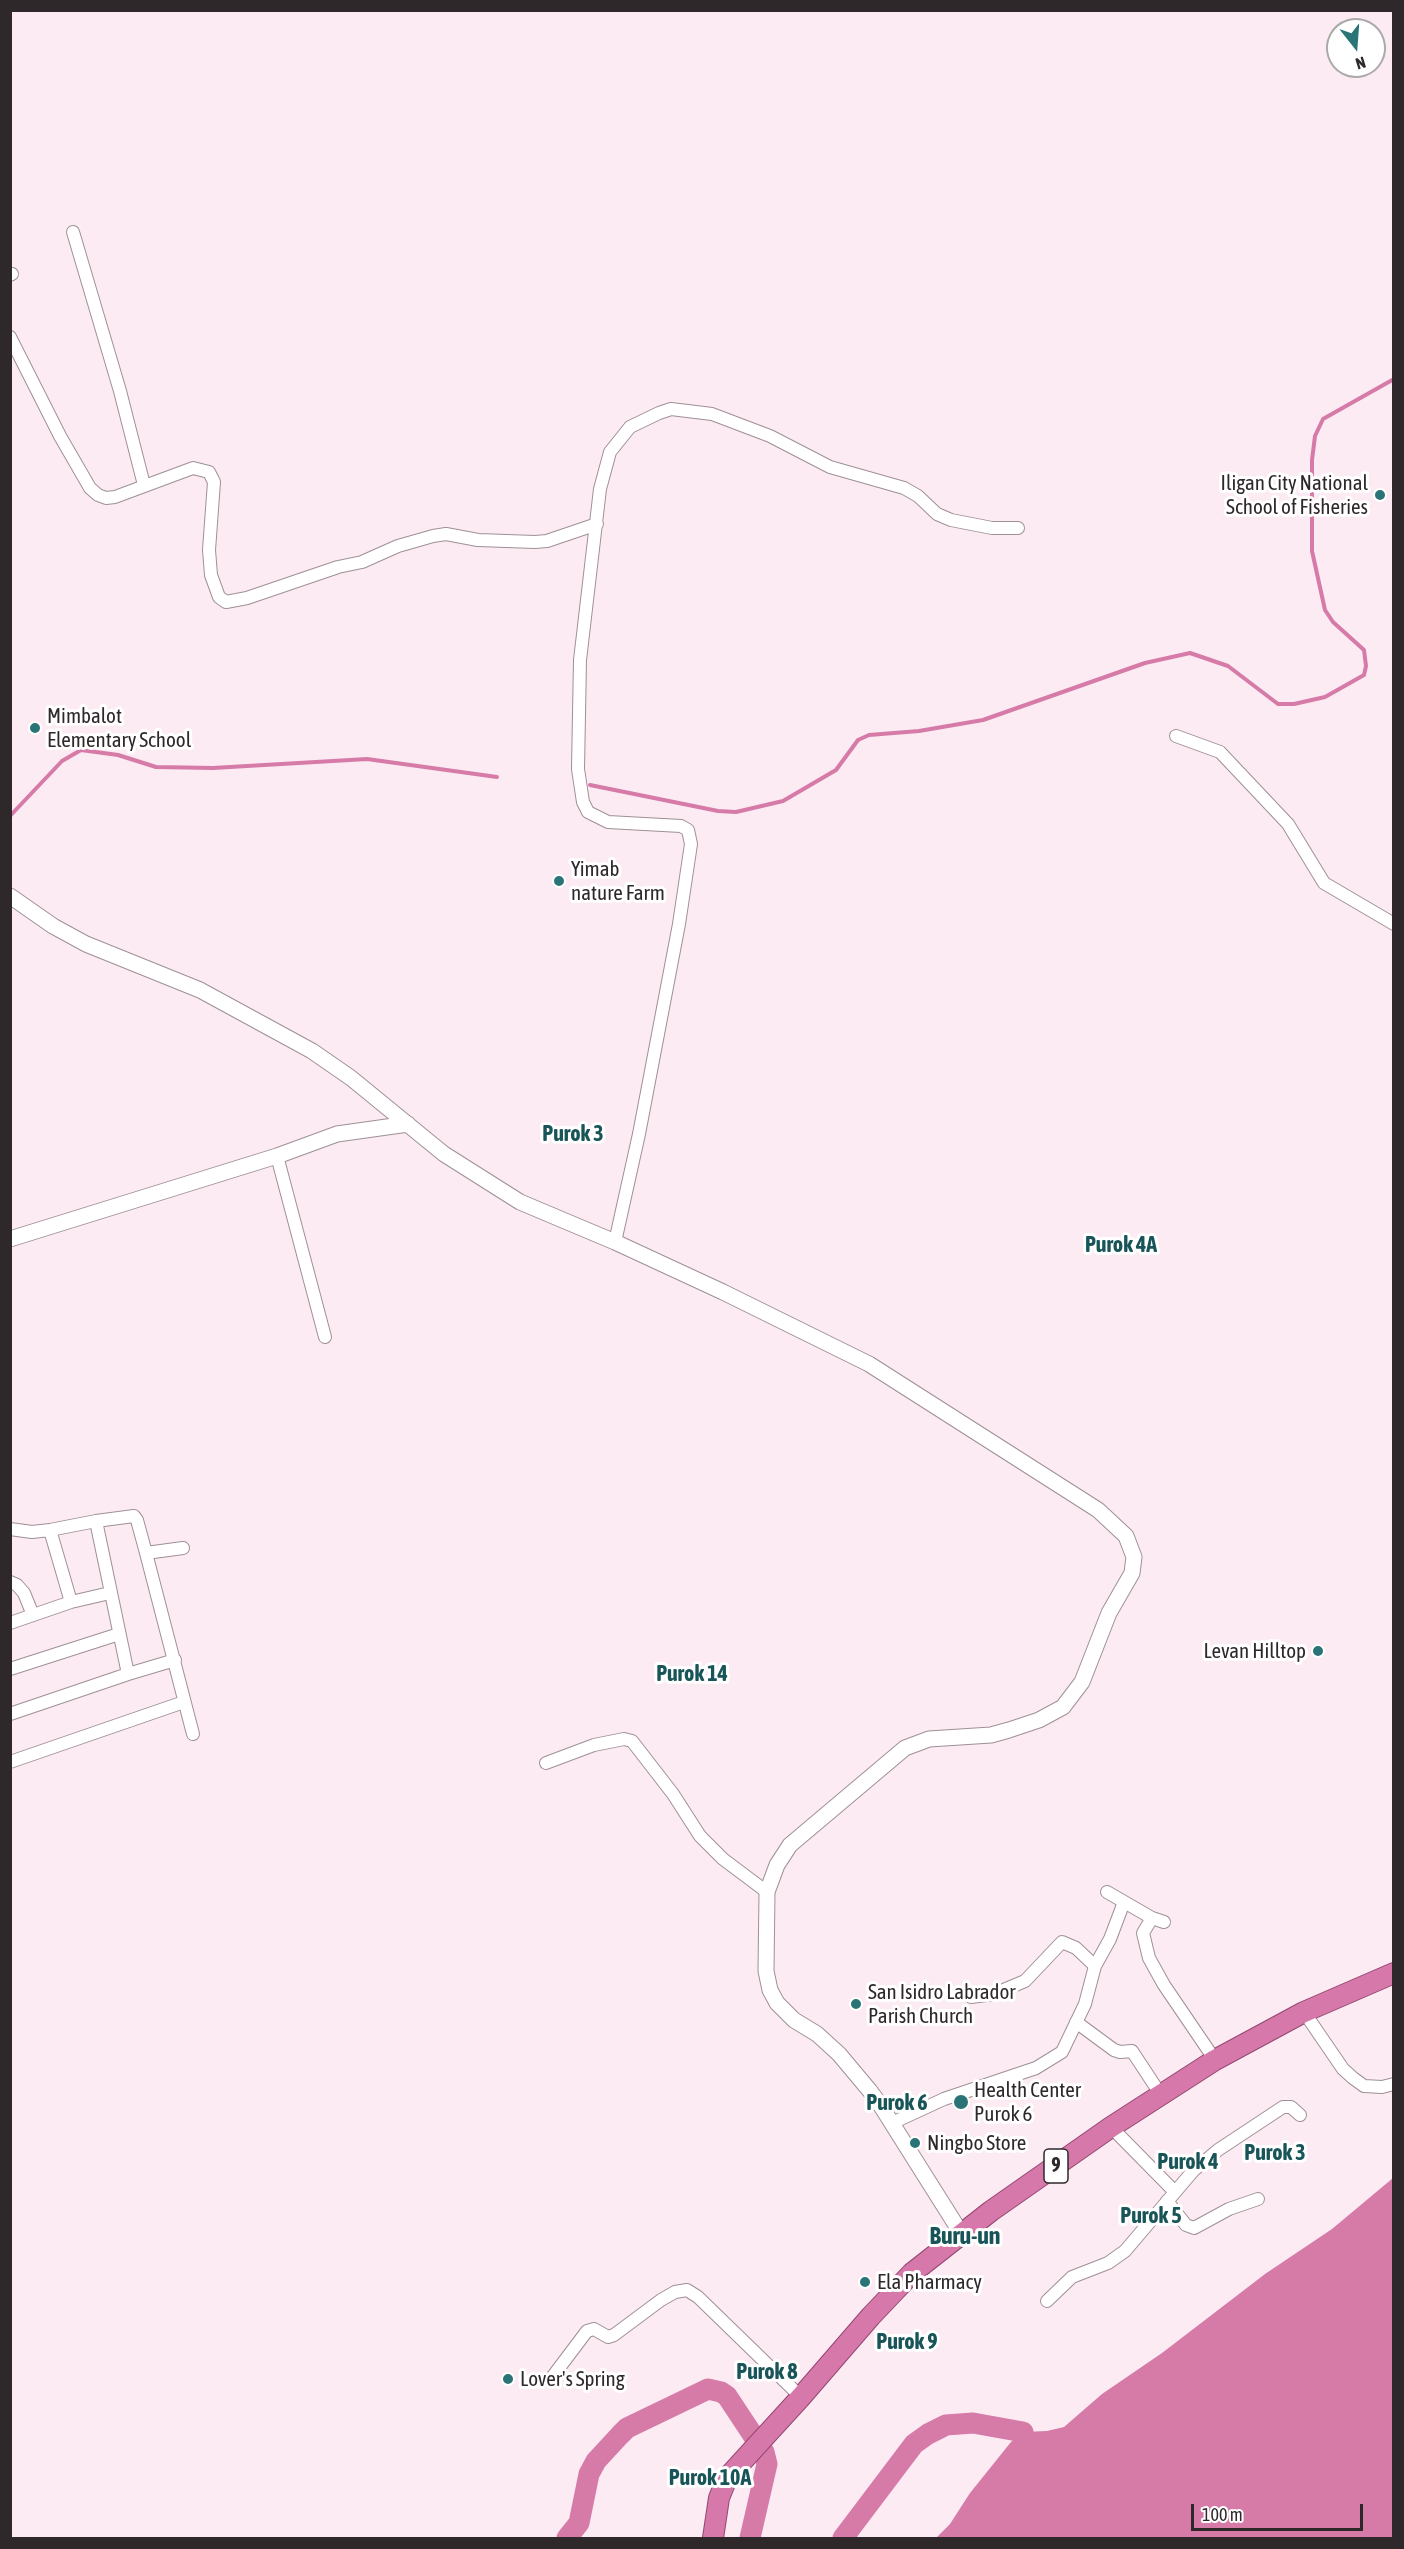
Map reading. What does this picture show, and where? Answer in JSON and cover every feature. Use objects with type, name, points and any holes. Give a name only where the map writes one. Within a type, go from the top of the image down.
[{"type":"highway","name":"9","points":[[713,2538],[719,2498],[727,2478],[912,2273],[961,2233],[1112,2127],[1215,2060],[1304,2012],[1394,1973]]},
{"type":"street","points":[[73,232],[120,391],[144,485]]},
{"type":"street","points":[[10,337],[60,436],[90,488],[106,498],[193,468],[209,472],[213,482],[209,550],[211,576],[219,597],[226,602],[247,598],[338,567],[362,562],[398,546],[433,536],[446,534],[478,540],[536,542],[547,541],[597,524]]},
{"type":"street","points":[[615,1242],[639,1134],[679,924],[691,837],[688,830],[677,825],[608,822],[588,812],[583,801],[578,770],[580,660],[600,489],[610,452],[630,427],[671,409],[712,414],[770,436],[830,467],[904,488],[918,496],[937,514],[951,520],[992,528],[1018,528]]},
{"type":"street","points":[[1176,736],[1220,752],[1288,824],[1323,882],[1394,924]]},
{"type":"street","points":[[10,896],[53,926],[86,944],[200,990],[312,1050],[444,1154],[503,1192],[529,1206],[615,1242],[869,1364],[1098,1510],[1116,1525],[1132,1548],[1134,1557],[1132,1574],[1109,1613],[1082,1682],[1063,1707],[1039,1720],[991,1735],[928,1739],[905,1748],[790,1845],[777,1865],[767,1892],[765,1961],[770,1990],[777,2003],[794,2020],[817,2034],[839,2054],[881,2106],[961,2233]]},
{"type":"street","points":[[10,1239],[277,1156],[337,1134],[408,1124]]},
{"type":"street","points":[[277,1156],[325,1337]]},
{"type":"street","points":[[10,1529],[32,1532],[134,1516],[175,1660],[193,1734]]},
{"type":"street","points":[[96,1521],[128,1674]]},
{"type":"street","points":[[51,1530],[71,1602]]},
{"type":"street","points":[[146,1553],[183,1548]]},
{"type":"street","points":[[10,1582],[17,1585],[24,1593],[33,1615]]},
{"type":"street","points":[[10,1623],[71,1602],[110,1593]]},
{"type":"street","points":[[10,1669],[118,1634]]},
{"type":"street","points":[[10,1714],[175,1660]]},
{"type":"street","points":[[10,1762],[184,1702]]},
{"type":"street","points":[[546,1763],[594,1745],[624,1739],[632,1741],[674,1794],[700,1836],[731,1866],[767,1892]]},
{"type":"street","points":[[1107,1892],[1152,1918],[1164,1922]]},
{"type":"street","points":[[892,2123],[944,2099],[1050,2061],[1062,2052],[1085,2004],[1095,1966],[1110,1939],[1124,1902]]},
{"type":"street","points":[[1152,1918],[1142,1938],[1149,1958],[1164,1985],[1215,2060]]},
{"type":"street","points":[[971,1997],[994,1994],[1025,1981],[1062,1942],[1076,1948],[1095,1966]]},
{"type":"street","points":[[1304,2012],[1344,2069],[1353,2078],[1365,2086],[1382,2087],[1394,2084]]},
{"type":"street","points":[[1076,2022],[1114,2050],[1131,2051],[1161,2095]]},
{"type":"street","points":[[1047,2301],[1072,2277],[1108,2263],[1125,2251],[1204,2160],[1271,2115],[1287,2107],[1300,2115]]},
{"type":"street","points":[[1112,2127],[1171,2197],[1186,2224],[1194,2228],[1229,2209],[1258,2199]]},
{"type":"street","points":[[550,2380],[587,2331],[594,2329],[608,2337],[614,2336],[661,2300],[675,2292],[687,2290],[698,2297],[801,2397]]},
{"type":"shaded area","points":[[1393,2178],[1393,2538],[936,2538],[950,2524],[970,2493],[1011,2442],[1023,2432],[1047,2431],[1064,2427],[1102,2394],[1162,2353],[1265,2274],[1332,2229]]},
{"type":"waterway","points":[[590,785],[718,811],[736,812],[783,801],[836,770],[858,740],[869,735],[919,731],[983,720],[1145,663],[1190,653],[1228,666],[1278,704],[1294,704],[1325,697],[1364,675],[1366,666],[1364,650],[1333,622],[1325,610],[1312,551],[1312,460],[1315,436],[1323,419],[1394,379]]},
{"type":"waterway","points":[[10,816],[62,761],[81,750],[118,755],[156,767],[213,768],[367,759],[497,777]]},
{"type":"waterway","points":[[567,2538],[579,2523],[589,2474],[596,2461],[620,2435],[627,2428],[708,2389],[727,2396],[764,2452],[767,2464],[750,2538]]},
{"type":"waterway","points":[[843,2538],[914,2444],[928,2434],[946,2425],[973,2423],[1023,2432]]},
{"type":"place","name":"Iligan City National School of Fisheries","points":[[1380,495]]},
{"type":"place","name":"Mimbalot Elementary School","points":[[35,728]]},
{"type":"place","name":"Yimab nature Farm","points":[[559,881]]},
{"type":"place","name":"Levan Hilltop","points":[[1318,1651]]},
{"type":"place","name":"San Isidro Labrador Parish Church","points":[[856,2004]]},
{"type":"place","name":"Health Center Purok 6","points":[[961,2102]]},
{"type":"place","name":"Ningbo Store","points":[[915,2143]]},
{"type":"place","name":"Ela Pharmacy","points":[[865,2282]]},
{"type":"place","name":"Lover's Spring","points":[[508,2379]]},
{"type":"district","name":"Purok 3","points":[[573,1134]]},
{"type":"district","name":"Purok 4A","points":[[1121,1245]]},
{"type":"district","name":"Purok 14","points":[[692,1674]]},
{"type":"district","name":"Purok 6","points":[[897,2103]]},
{"type":"district","name":"Purok 3","points":[[1275,2153]]},
{"type":"district","name":"Purok 4","points":[[1188,2162]]},
{"type":"district","name":"Purok 5","points":[[1151,2216]]},
{"type":"district","name":"Buru-un","points":[[965,2236]]},
{"type":"district","name":"Purok 9","points":[[907,2342]]},
{"type":"district","name":"Purok 8","points":[[767,2372]]},
{"type":"district","name":"Purok 10A","points":[[710,2478]]}]
